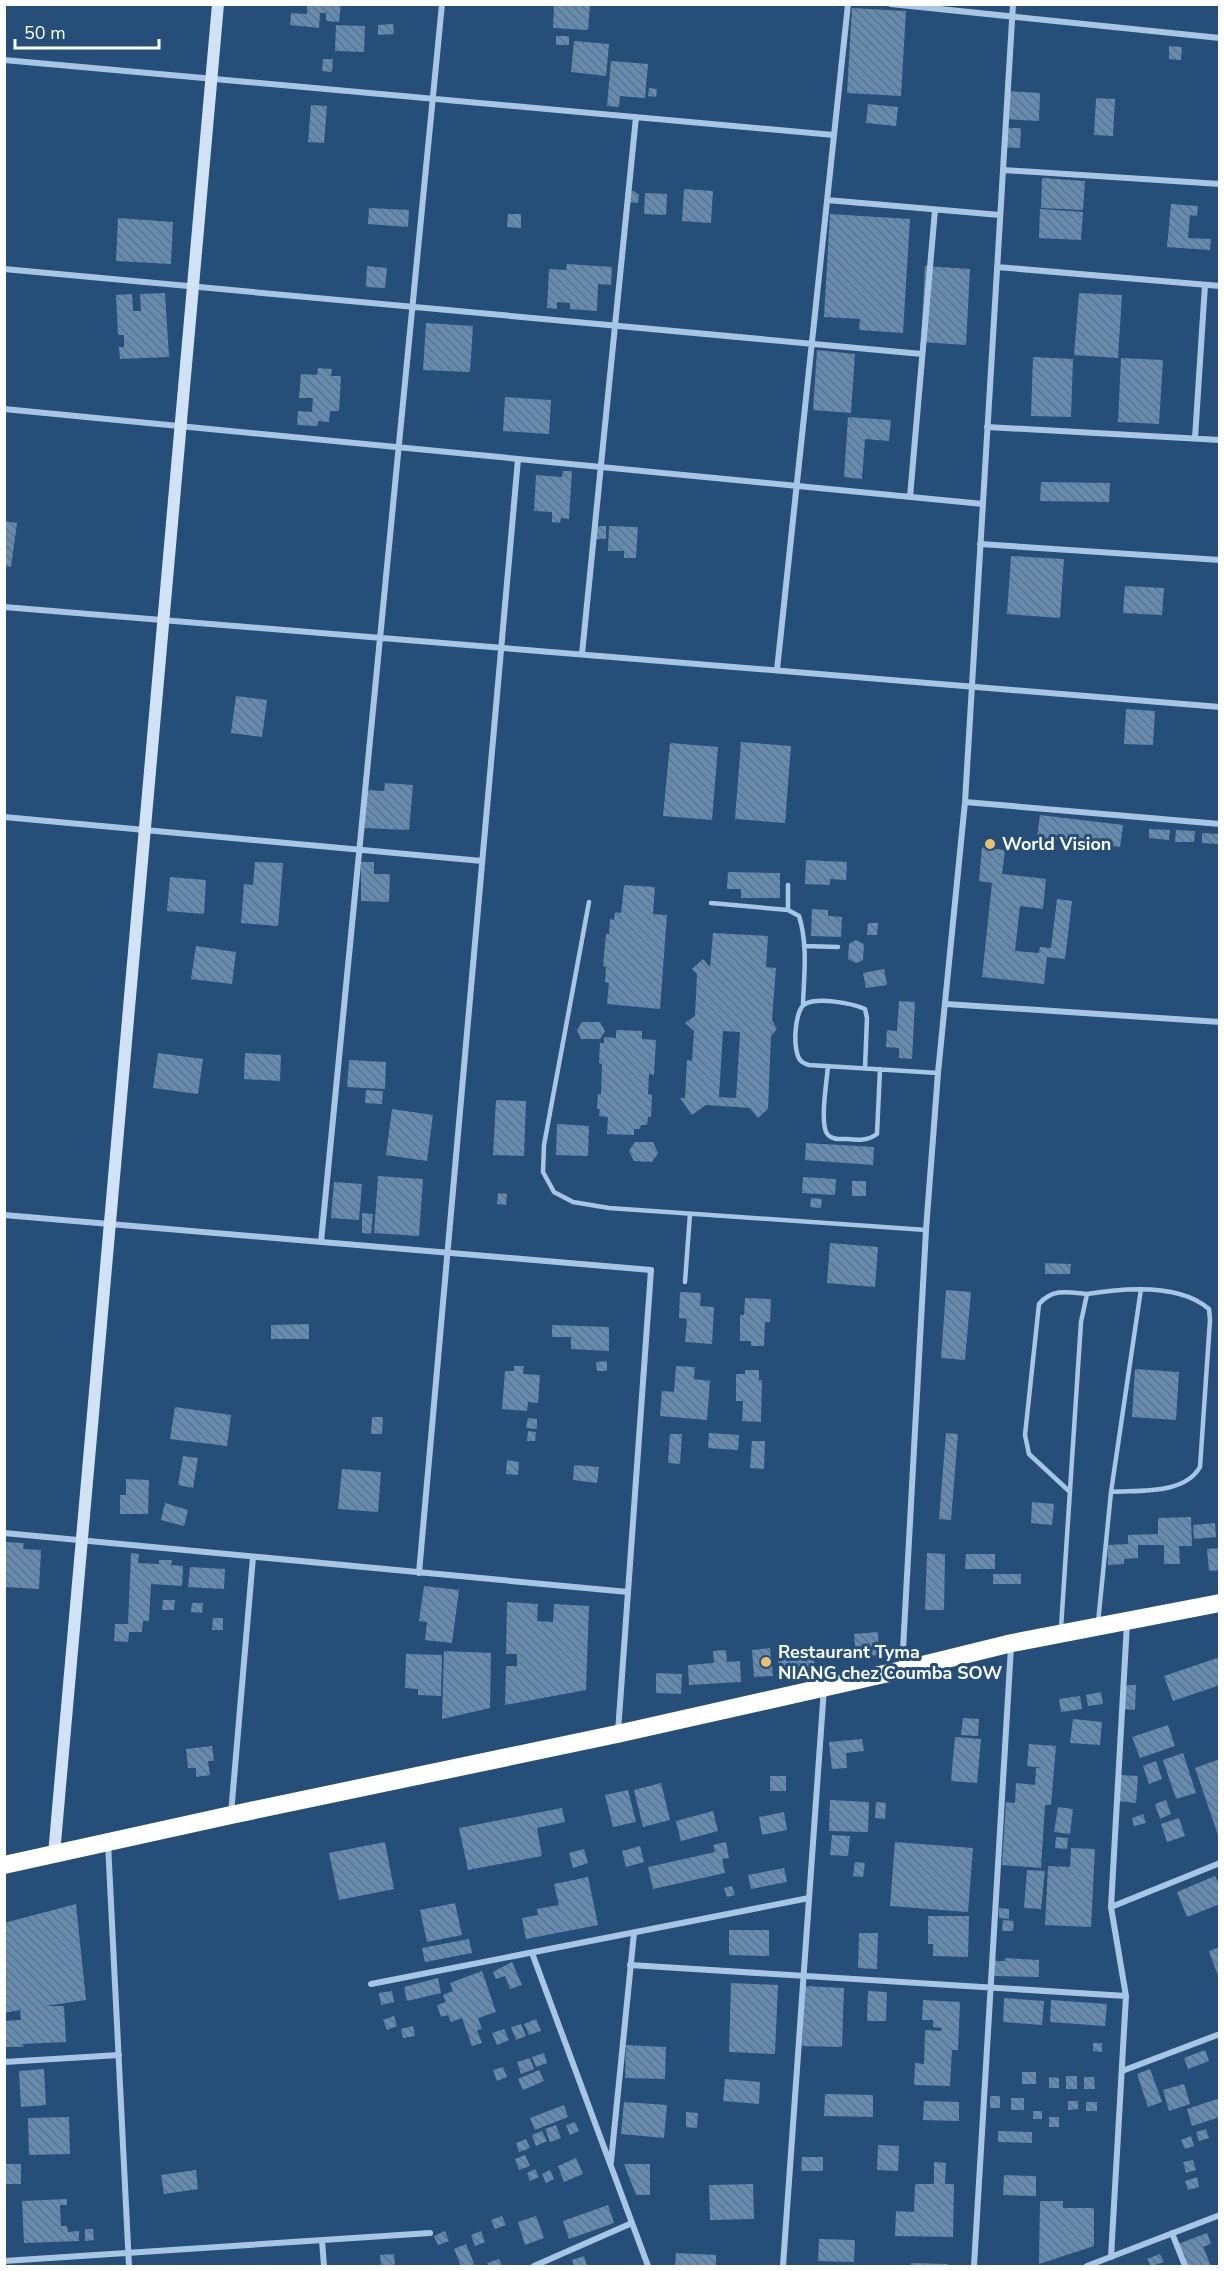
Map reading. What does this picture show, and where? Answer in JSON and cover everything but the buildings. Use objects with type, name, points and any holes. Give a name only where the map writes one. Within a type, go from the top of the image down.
[{"type":"highway","points":[[4,1865],[617,1734],[1012,1643],[1220,1603]]},
{"type":"street","points":[[54,1854],[218,4]]},
{"type":"street","points":[[321,1242],[442,4]]},
{"type":"street","points":[[777,670],[848,4]]},
{"type":"street","points":[[891,4],[1220,38]]},
{"type":"street","points":[[902,1670],[926,1230],[938,1073],[965,802],[1013,4]]},
{"type":"street","points":[[4,60],[834,135]]},
{"type":"street","points":[[582,654],[636,117]]},
{"type":"street","points":[[1003,170],[1220,184]]},
{"type":"street","points":[[827,200],[1000,215]]},
{"type":"street","points":[[910,497],[935,210]]},
{"type":"street","points":[[997,267],[1220,286]]},
{"type":"street","points":[[4,268],[922,354]]},
{"type":"street","points":[[1195,438],[1205,285]]},
{"type":"street","points":[[4,409],[983,504]]},
{"type":"street","points":[[987,427],[1220,440]]},
{"type":"street","points":[[419,1573],[518,459]]},
{"type":"street","points":[[980,544],[1220,560]]},
{"type":"street","points":[[4,607],[1220,707]]},
{"type":"street","points":[[965,802],[1220,824]]},
{"type":"street","points":[[4,817],[482,861]]},
{"type":"street","points":[[946,1004],[1220,1022]]},
{"type":"street","points":[[4,1215],[651,1270],[617,1734]]},
{"type":"street","points":[[4,1533],[628,1592]]},
{"type":"street","points":[[231,1815],[253,1557]]},
{"type":"street","points":[[1111,2257],[1126,1996],[1111,1907],[1127,1622]]},
{"type":"street","points":[[974,2266],[1012,1643]]},
{"type":"street","points":[[783,2266],[824,1688]]},
{"type":"street","points":[[108,1842],[129,2266]]},
{"type":"street","points":[[1111,1907],[1220,1863]]},
{"type":"street","points":[[370,1984],[809,1898]]},
{"type":"street","points":[[610,2165],[634,1933]]},
{"type":"street","points":[[532,1953],[648,2266]]},
{"type":"street","points":[[630,1965],[1126,1996]]},
{"type":"street","points":[[1122,2071],[1220,2034]]},
{"type":"street","points":[[4,2062],[119,2055]]},
{"type":"street","points":[[1087,2266],[1220,2215]]},
{"type":"street","points":[[534,2266],[632,2223]]},
{"type":"street","points":[[4,2261],[430,2233]]},
{"type":"street","points":[[1172,2233],[1185,2266]]},
{"type":"street","points":[[322,2240],[324,2266]]},
{"type":"lane","points":[[788,885],[788,910]]},
{"type":"lane","points":[[589,902],[544,1145],[543,1172],[554,1192],[573,1203],[609,1208],[926,1230]]},
{"type":"lane","points":[[711,903],[788,910],[799,916],[804,946],[803,1004],[797,1013],[795,1051],[801,1061],[809,1065],[938,1073]]},
{"type":"lane","points":[[804,946],[838,947]]},
{"type":"lane","points":[[803,1004],[816,1001],[853,1004],[865,1008],[867,1018],[865,1068]]},
{"type":"lane","points":[[828,1066],[824,1127],[829,1136],[835,1139],[865,1140],[877,1134],[880,1069]]},
{"type":"lane","points":[[686,1282],[690,1214]]},
{"type":"lane","points":[[1070,1492],[1029,1454],[1025,1435],[1039,1304],[1046,1296],[1062,1291],[1087,1294],[1114,1289],[1154,1289],[1197,1299],[1209,1309],[1210,1320],[1200,1467],[1194,1477],[1175,1486],[1111,1492]]},
{"type":"lane","points":[[1097,1627],[1111,1492],[1141,1289]]},
{"type":"lane","points":[[1061,1634],[1081,1322],[1087,1294]]},
{"type":"place","name":"World Vision","points":[[990,844]]},
{"type":"place","name":"Restaurant Tyma NIANG chez Coumba SOW","points":[[766,1662]]}]
